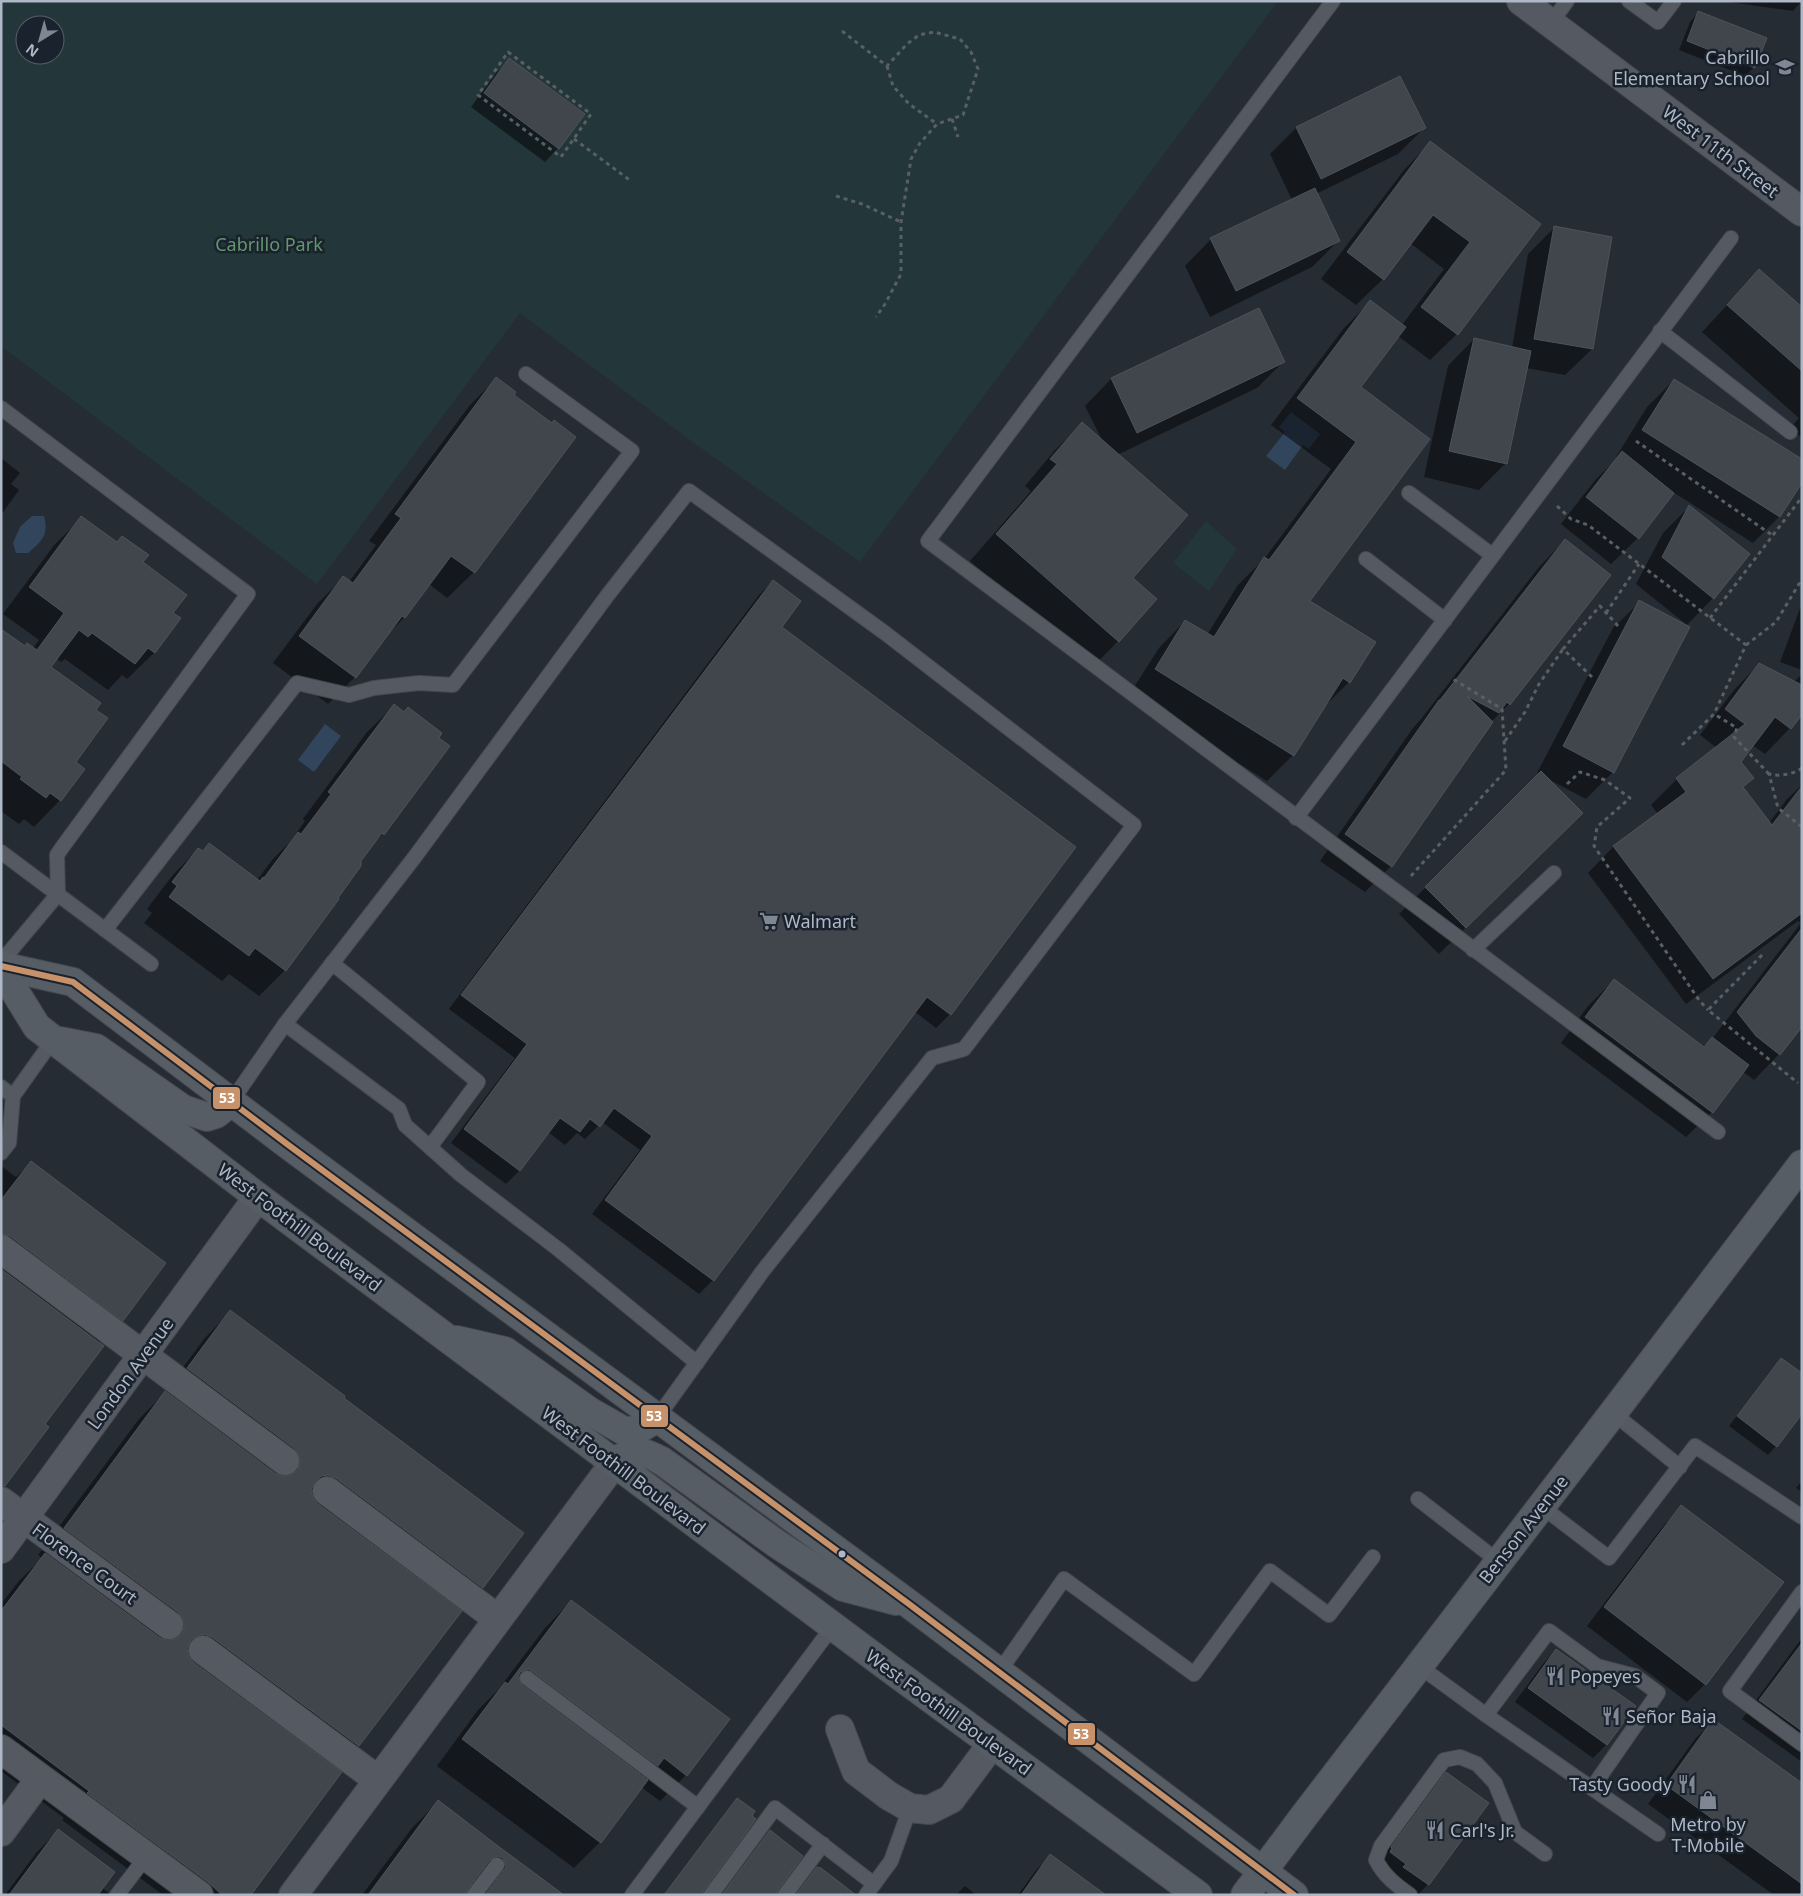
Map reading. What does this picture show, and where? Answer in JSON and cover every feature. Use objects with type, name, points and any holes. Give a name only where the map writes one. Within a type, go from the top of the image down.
[{"type":"main road","name":"West Foothill Boulevard","points":[[1,966],[37,1028],[446,1338],[1198,1895]]},
{"type":"main road","points":[[1,966],[73,982],[909,1604],[1294,1895]]},
{"type":"main road","points":[[53,1040],[96,1048],[183,1109],[207,1117],[216,1114],[232,1102]]},
{"type":"main road","name":"Benson Avenue","points":[[1246,1895],[1498,1561],[1802,1164]]},
{"type":"main road","points":[[446,1338],[505,1351],[588,1411],[626,1432],[641,1428],[657,1418]]},
{"type":"main road","points":[[615,1462],[627,1454],[646,1452],[662,1461],[777,1544],[844,1587],[909,1604]]},
{"type":"street","name":"West 11th Street","points":[[1521,1],[1802,212]]},
{"type":"street","name":"London Avenue","points":[[1,1549],[258,1197]]},
{"type":"street","points":[[1,1249],[285,1461]]},
{"type":"street","points":[[293,1895],[615,1462]]},
{"type":"street","points":[[327,1491],[498,1619]]},
{"type":"street","name":"Florence Court","points":[[1,1501],[169,1625]]},
{"type":"street","points":[[203,1650],[378,1780]]},
{"type":"street","points":[[840,1730],[856,1771],[889,1796],[910,1808],[929,1810],[951,1799],[992,1744]]},
{"type":"street","points":[[1,1750],[200,1895]]},
{"type":"street","points":[[1,1832],[40,1779]]},
{"type":"lane","points":[[1333,1],[928,541],[1396,893],[1718,1132]]},
{"type":"lane","points":[[1551,24],[1567,1]]},
{"type":"lane","points":[[1629,1],[1658,22],[1674,1]]},
{"type":"lane","points":[[1296,818],[1731,238]]},
{"type":"lane","points":[[1660,331],[1790,432]]},
{"type":"lane","points":[[106,930],[297,683],[349,695],[374,688],[420,683],[453,685],[632,451],[526,374]]},
{"type":"lane","points":[[1,408],[248,594],[60,849],[57,855],[58,894],[1,966]]},
{"type":"lane","points":[[232,1102],[285,1024],[414,858],[607,596],[689,491],[885,633],[1134,825],[964,1049],[932,1058],[762,1272],[657,1418]]},
{"type":"lane","points":[[1409,492],[1492,555]]},
{"type":"lane","points":[[1366,559],[1445,620]]},
{"type":"lane","points":[[1,852],[151,964]]},
{"type":"lane","points":[[1473,950],[1554,873]]},
{"type":"lane","points":[[332,963],[478,1082],[430,1147]]},
{"type":"lane","points":[[285,1024],[399,1109],[405,1125],[461,1175],[558,1249],[696,1363]]},
{"type":"lane","points":[[1,1153],[9,1143],[13,1096],[53,1040]]},
{"type":"lane","points":[[1,1087],[13,1096]]},
{"type":"lane","points":[[1613,1413],[1680,1467]]},
{"type":"lane","points":[[1541,1506],[1608,1558],[1695,1446],[1802,1517]]},
{"type":"lane","points":[[1418,1499],[1498,1561]]},
{"type":"lane","points":[[999,1672],[1064,1579],[1194,1674],[1270,1571],[1329,1615],[1373,1557]]},
{"type":"lane","points":[[1802,1592],[1730,1691],[1802,1744]]},
{"type":"lane","points":[[632,1895],[833,1626]]},
{"type":"lane","points":[[1486,1715],[1549,1631],[1597,1666],[1635,1676],[1658,1693],[1592,1788]]},
{"type":"lane","points":[[1419,1666],[1486,1715],[1658,1834]]},
{"type":"lane","points":[[527,1678],[698,1807]]},
{"type":"lane","points":[[1410,1895],[1381,1871],[1376,1860],[1381,1846],[1444,1760],[1460,1757],[1477,1764],[1495,1783],[1515,1832],[1545,1854]]},
{"type":"lane","points":[[710,1895],[775,1808],[822,1844],[870,1889],[891,1861],[910,1808]]},
{"type":"lane","points":[[785,1895],[822,1844]]},
{"type":"lane","points":[[117,1895],[146,1856]]},
{"type":"lane","points":[[474,1895],[496,1865]]},
{"type":"path","points":[[842,31],[887,66],[893,86],[909,104],[937,124]]},
{"type":"path","points":[[876,317],[901,274],[901,222],[911,159],[920,143],[937,124],[963,115],[978,69],[971,52],[960,39],[934,32],[919,35],[907,44],[887,66]]},
{"type":"path","points":[[508,52],[591,114],[574,139],[561,157],[478,94],[508,52]]},
{"type":"path","points":[[952,119],[958,137]]},
{"type":"path","points":[[574,139],[631,181]]},
{"type":"path","points":[[836,196],[862,204],[901,222]]},
{"type":"path","points":[[1636,441],[1772,535]]},
{"type":"path","points":[[1710,618],[1802,497]]},
{"type":"path","points":[[1554,503],[1571,519],[1588,525],[1746,645]]},
{"type":"path","points":[[1606,613],[1640,564]]},
{"type":"path","points":[[1682,745],[1714,714],[1746,645],[1776,622],[1802,580]]},
{"type":"path","points":[[1504,742],[1525,712],[1539,684],[1563,649],[1600,606],[1618,626]]},
{"type":"path","points":[[1563,649],[1592,677]]},
{"type":"path","points":[[1396,893],[1506,770],[1502,709],[1453,679]]},
{"type":"path","points":[[1714,714],[1737,728],[1734,737],[1769,774],[1778,808],[1802,827]]},
{"type":"path","points":[[1769,774],[1777,776],[1802,768]]},
{"type":"path","points":[[1567,784],[1580,772],[1605,780],[1630,798],[1597,827],[1594,846],[1699,1000],[1708,1010],[1798,1083]]},
{"type":"path","points":[[1708,1010],[1762,955]]},
{"type":"green space","name":"Cabrillo Park","points":[[1,1],[1278,1],[860,562],[694,443],[520,313],[317,584],[1,346]]},
{"type":"green space","points":[[1206,521],[1237,549],[1209,591],[1173,563]]},
{"type":"water","points":[[1291,412],[1320,434],[1309,449],[1303,445],[1285,470],[1266,456],[1285,432],[1279,427]]},
{"type":"water","points":[[32,516],[44,516],[45,533],[37,545],[28,553],[16,553],[13,543],[20,527]]},
{"type":"water","points":[[325,724],[341,736],[314,772],[298,760]]},
{"type":"building","points":[[1698,11],[1767,38],[1755,68],[1687,41]]},
{"type":"building","points":[[509,58],[585,114],[559,149],[484,93]]},
{"type":"building","points":[[1400,76],[1426,128],[1321,179],[1296,127]]},
{"type":"building","points":[[1430,141],[1541,224],[1458,335],[1421,307],[1470,242],[1433,215],[1384,280],[1347,252]]},
{"type":"building","points":[[1315,188],[1340,241],[1236,291],[1210,238]]},
{"type":"building","points":[[1554,226],[1612,237],[1593,349],[1534,339]]},
{"type":"building","points":[[1759,269],[1802,307],[1802,371],[1727,305]]},
{"type":"building","points":[[1370,300],[1406,327],[1361,387],[1430,439],[1310,601],[1376,642],[1350,683],[1343,678],[1294,756],[1155,669],[1185,620],[1214,637],[1264,557],[1269,560],[1356,442],[1297,398]]},
{"type":"building","points":[[1259,308],[1285,362],[1137,433],[1111,378]]},
{"type":"building","points":[[1474,338],[1531,351],[1507,464],[1449,451]]},
{"type":"building","points":[[496,377],[516,392],[514,395],[552,423],[554,420],[576,437],[475,573],[451,556],[405,618],[402,616],[356,678],[299,636],[343,576],[353,583],[401,518],[395,514]]},
{"type":"building","points":[[1674,379],[1802,459],[1802,483],[1780,517],[1642,430]]},
{"type":"building","points":[[1082,422],[1188,515],[1133,578],[1157,599],[1119,642],[996,534],[1057,464],[1050,459]]},
{"type":"building","points":[[1622,451],[1674,493],[1639,539],[1586,497]]},
{"type":"building","points":[[1689,505],[1750,554],[1714,599],[1662,557]]},
{"type":"building","points":[[81,516],[117,542],[122,536],[149,555],[143,562],[187,595],[173,613],[181,618],[155,653],[148,648],[135,664],[92,633],[88,637],[79,630],[51,667],[101,703],[96,710],[108,718],[76,762],[85,769],[61,801],[50,793],[46,798],[20,779],[22,777],[1,761],[1,629],[25,646],[27,643],[37,650],[64,613],[29,587]]},
{"type":"building","points":[[1565,539],[1611,575],[1510,705],[1507,702],[1499,713],[1467,696],[1493,722],[1392,867],[1345,834],[1439,700]]},
{"type":"building","name":"Walmart","points":[[773,580],[801,601],[782,627],[1076,847],[951,1015],[927,997],[714,1281],[605,1200],[652,1136],[614,1108],[600,1127],[590,1119],[580,1132],[560,1118],[520,1171],[464,1129],[527,1044],[461,995]]},
{"type":"building","points":[[1639,600],[1690,627],[1614,773],[1563,746]]},
{"type":"building","points":[[1759,663],[1802,685],[1802,715],[1791,729],[1775,717],[1741,762],[1754,778],[1743,787],[1772,825],[1802,786],[1802,913],[1713,979],[1613,846],[1686,792],[1676,778],[1745,724],[1725,709]]},
{"type":"building","points":[[394,704],[404,712],[408,707],[442,733],[439,738],[450,746],[384,835],[382,833],[361,861],[361,866],[339,899],[286,971],[255,948],[249,956],[169,897],[177,886],[172,882],[198,848],[203,851],[209,843],[260,881],[264,878],[298,832],[301,834],[331,794],[328,792]]},
{"type":"building","points":[[1541,771],[1583,813],[1466,928],[1425,887]]},
{"type":"building","points":[[1802,928],[1802,1027],[1780,1055],[1756,1036],[1737,1012]]},
{"type":"building","points":[[1614,979],[1704,1047],[1712,1037],[1749,1065],[1713,1113],[1585,1017]]},
{"type":"building","points":[[31,1161],[166,1263],[123,1321],[10,1236],[1,1234],[1,1200]]},
{"type":"building","points":[[1,1269],[104,1346],[45,1424],[49,1427],[5,1486],[1,1486]]},
{"type":"building","points":[[230,1310],[524,1533],[483,1588],[336,1478],[328,1475],[321,1476],[315,1481],[311,1490],[313,1498],[318,1504],[462,1611],[359,1746],[212,1637],[204,1634],[191,1640],[187,1649],[189,1657],[194,1663],[342,1772],[251,1895],[222,1895],[208,1882],[87,1793],[89,1791],[1,1725],[1,1611],[45,1553],[160,1638],[167,1640],[175,1639],[182,1634],[184,1627],[183,1619],[178,1612],[64,1528],[165,1391],[276,1474],[283,1476],[291,1475],[298,1470],[300,1463],[299,1455],[294,1448],[187,1368]]},
{"type":"building","points":[[1781,1358],[1802,1373],[1802,1414],[1777,1447],[1737,1416]]},
{"type":"building","points":[[1681,1505],[1784,1582],[1706,1685],[1604,1607]]},
{"type":"building","points":[[571,1600],[730,1719],[687,1776],[664,1758],[658,1766],[532,1671],[528,1669],[520,1672],[518,1677],[522,1685],[648,1780],[601,1843],[462,1739],[505,1682],[508,1684]]},
{"type":"building","points":[[1802,1643],[1802,1731],[1759,1700]]},
{"type":"building","points":[[1556,1649],[1636,1706],[1607,1745],[1528,1688]]},
{"type":"building","points":[[1713,1719],[1802,1783],[1802,1884],[1666,1785]]},
{"type":"building","name":"Carl's Jr.","points":[[1446,1772],[1489,1803],[1429,1885],[1403,1867],[1406,1864],[1390,1852],[1391,1847]]},
{"type":"building","points":[[737,1798],[755,1811],[752,1816],[756,1819],[702,1895],[664,1895]]},
{"type":"building","points":[[438,1800],[564,1895],[485,1895],[506,1867],[503,1858],[498,1856],[490,1860],[465,1895],[368,1895]]},
{"type":"building","points":[[58,1829],[115,1872],[98,1895],[9,1895]]},
{"type":"building","points":[[770,1830],[803,1856],[776,1895],[722,1895]]},
{"type":"building","points":[[1050,1854],[1106,1895],[1021,1895]]},
{"type":"building","points":[[817,1867],[821,1868],[856,1895],[796,1895]]},
{"type":"transit line","name":"53","points":[[1,966],[73,982],[287,1144],[909,1604],[1294,1895]]},
{"type":"place","name":"Cabrillo Elementary School","points":[[1785,67]]},
{"type":"place","name":"Walmart","points":[[769,921]]},
{"type":"place","name":"Popeyes","points":[[1555,1676]]},
{"type":"place","name":"Señor Baja","points":[[1611,1716]]},
{"type":"place","name":"Tasty Goody","points":[[1687,1784]]},
{"type":"place","name":"Metro by T-Mobile","points":[[1708,1800]]},
{"type":"place","name":"Carl's Jr.","points":[[1435,1830]]}]
